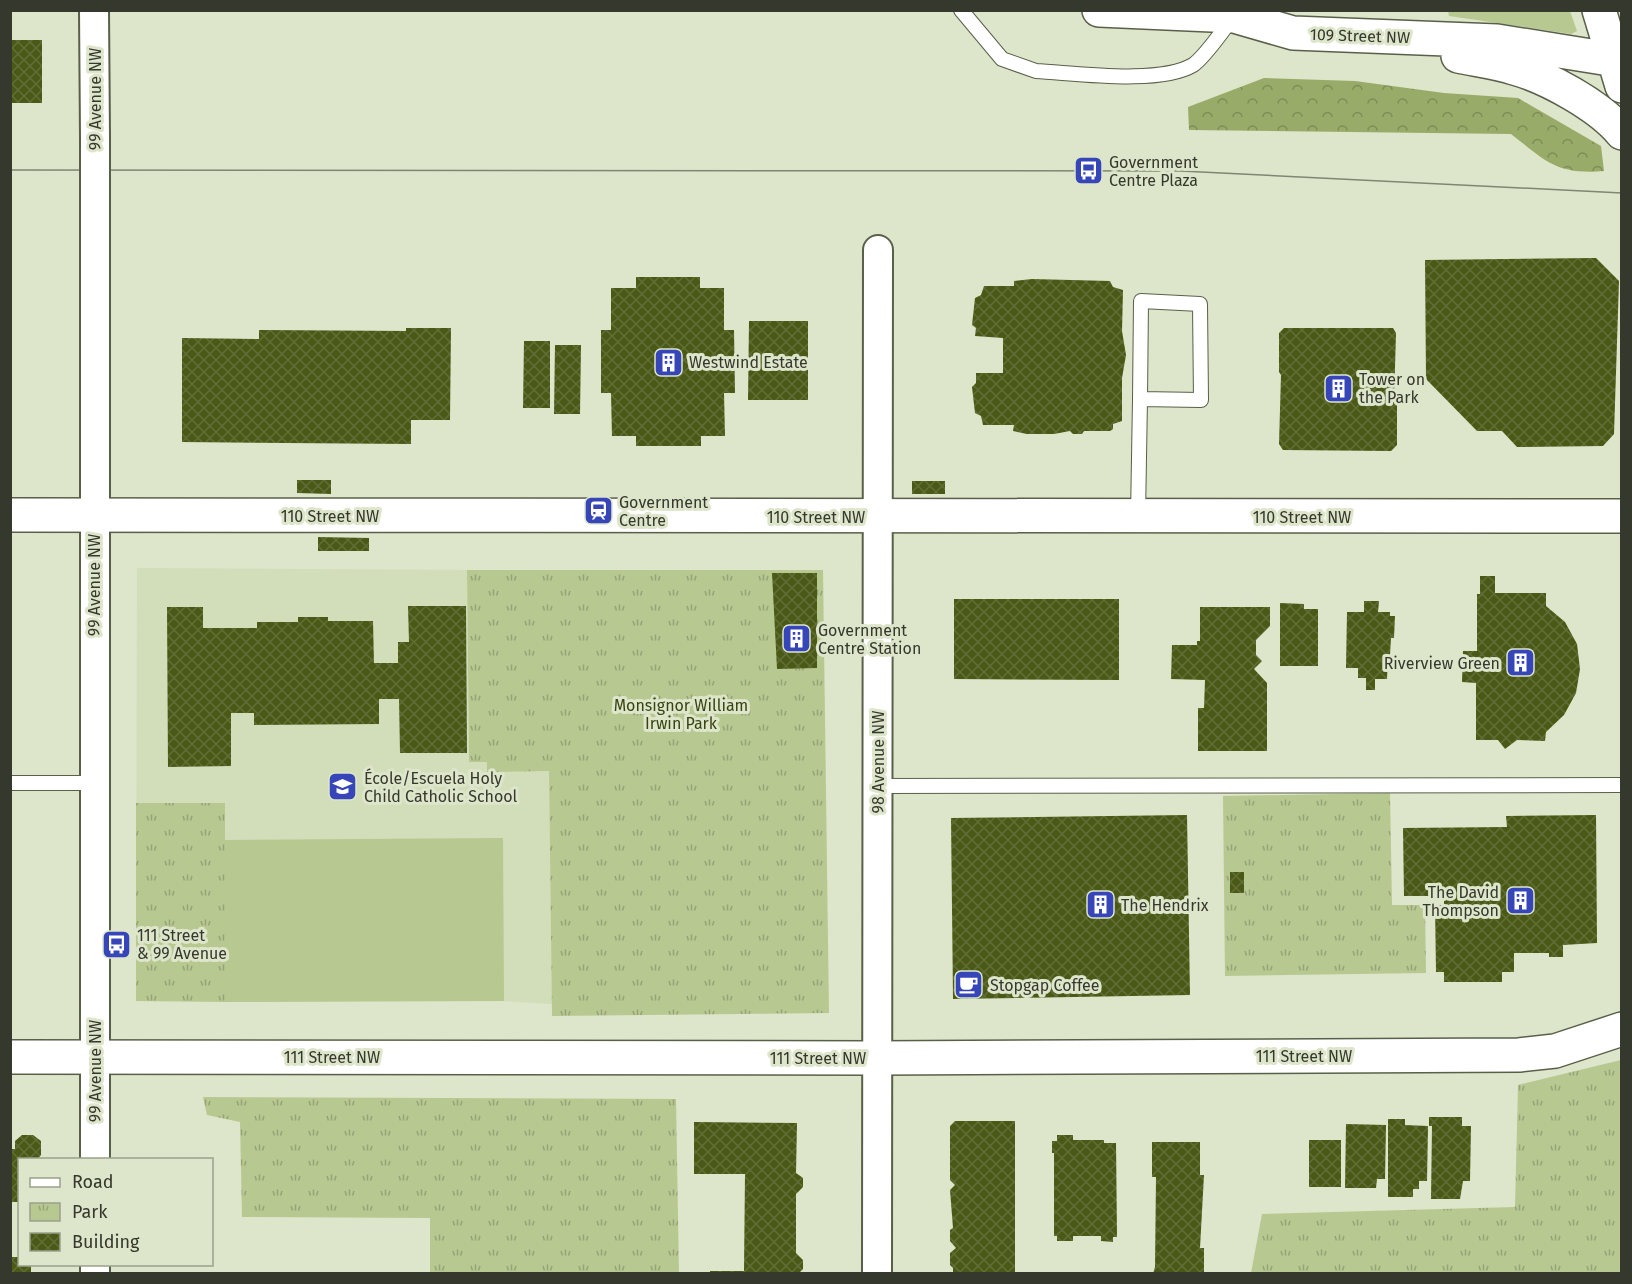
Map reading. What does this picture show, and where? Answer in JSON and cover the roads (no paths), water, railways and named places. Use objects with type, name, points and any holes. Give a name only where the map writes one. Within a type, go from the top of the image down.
[{"type":"street","name":"99 Avenue NW","points":[[94,10],[95,1158]]},
{"type":"street","name":"109 Street NW","points":[[1099,10],[1242,13],[1293,33],[1497,41],[1619,69]]},
{"type":"street","points":[[1599,10],[1619,69]]},
{"type":"street","points":[[1375,37],[1514,68],[1532,75],[1600,113],[1622,133]]},
{"type":"street","name":"98 Avenue NW","points":[[877,1274],[878,250]]},
{"type":"street","name":"110 Street NW","points":[[10,515],[1622,516]]},
{"type":"street","name":"111 Street NW","points":[[10,1057],[877,1058],[1519,1055],[1555,1051],[1622,1029]]},
{"type":"lane","points":[[962,10],[1002,59],[1017,66],[1036,71],[1150,76],[1171,75],[1194,64],[1242,13]]},
{"type":"lane","points":[[1138,517],[1141,301],[1200,304],[1201,400],[1140,399]]},
{"type":"lane","points":[[10,783],[95,783]]},
{"type":"lane","points":[[878,786],[1622,785]]},
{"type":"tram line","points":[[10,170],[1181,171],[1622,193]]},
{"type":"place","name":"Government Centre Plaza","points":[[1088,171]]},
{"type":"place","name":"Westwind Estate","points":[[668,362]]},
{"type":"place","name":"Tower on the Park","points":[[1338,388]]},
{"type":"place","name":"Government Centre","points":[[598,511]]},
{"type":"place","name":"Government Centre Station","points":[[797,639]]},
{"type":"place","name":"Riverview Green","points":[[1521,663]]},
{"type":"place","name":"École/Escuela Holy Child Catholic School","points":[[343,787]]},
{"type":"place","name":"The David Thompson","points":[[1520,901]]},
{"type":"place","name":"The Hendrix","points":[[1100,905]]},
{"type":"place","name":"111 Street & 99 Avenue","points":[[116,944]]},
{"type":"place","name":"Stopgap Coffee","points":[[969,985]]},
{"type":"park label","name":"Monsignor William Irwin Park","points":[[681,714]]}]
